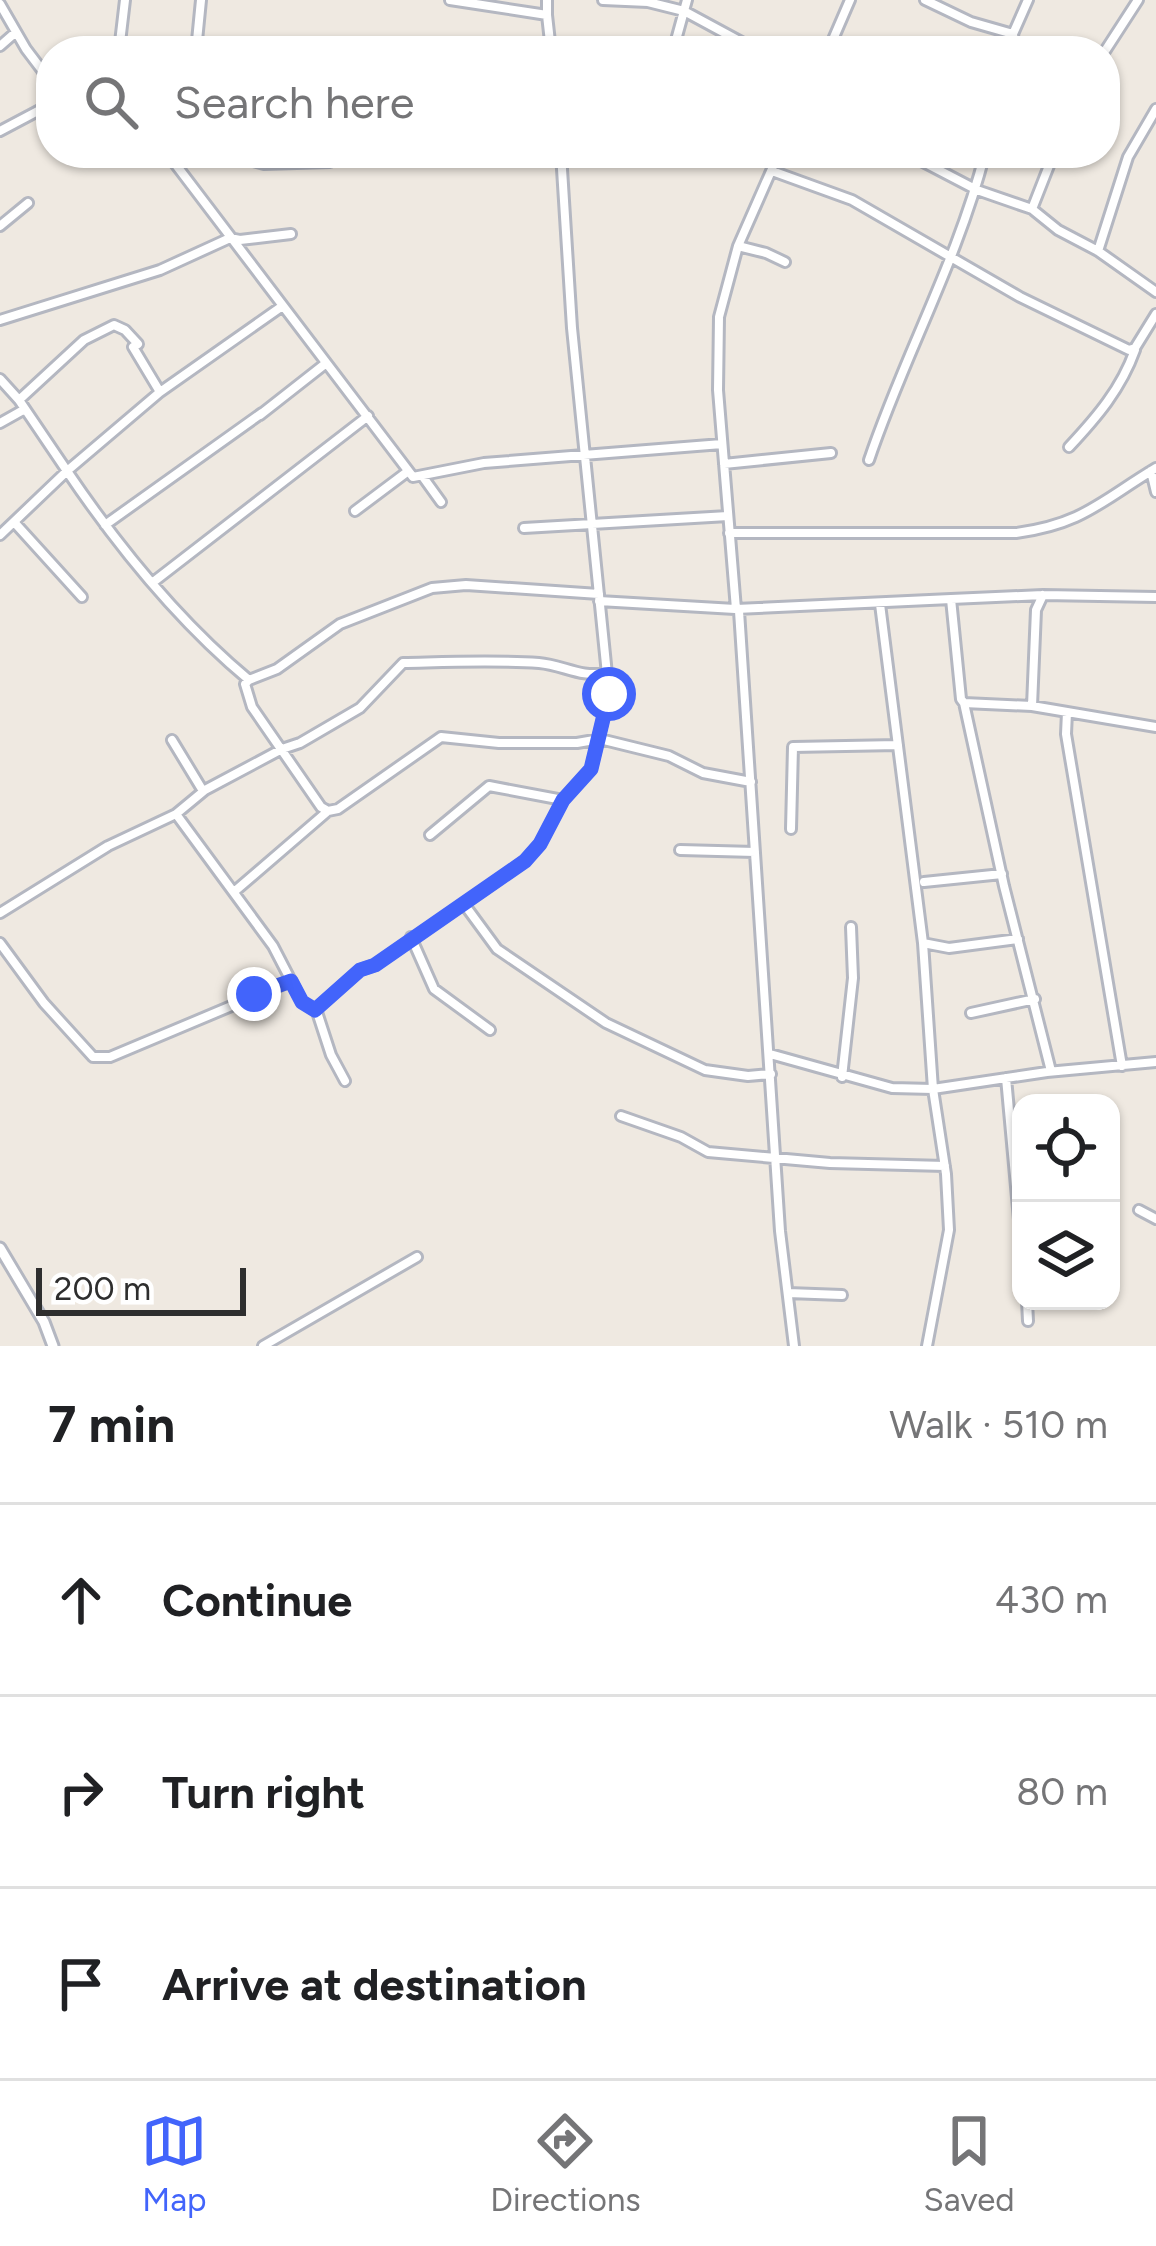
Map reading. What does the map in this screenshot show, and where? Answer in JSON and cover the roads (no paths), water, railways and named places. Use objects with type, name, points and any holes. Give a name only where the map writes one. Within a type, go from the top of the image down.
[{"type":"street","points":[[120,36],[125,0]]},
{"type":"street","points":[[197,36],[201,0]]},
{"type":"street","points":[[450,0],[548,15]]},
{"type":"street","points":[[548,0],[550,36]]},
{"type":"street","points":[[603,0],[648,2],[684,11],[730,36]]},
{"type":"street","points":[[677,36],[687,0]]},
{"type":"street","points":[[834,36],[850,0]]},
{"type":"street","points":[[926,0],[971,22],[1013,34],[1028,0]]},
{"type":"street","points":[[1115,36],[1138,0]]},
{"type":"street","points":[[0,4],[36,61]]},
{"type":"street","points":[[0,46],[16,32]]},
{"type":"street","points":[[1098,251],[1128,157],[1156,109]]},
{"type":"street","points":[[0,130],[36,112]]},
{"type":"street","points":[[178,168],[407,472],[422,477],[441,502]]},
{"type":"street","points":[[315,1010],[360,970],[375,965],[533,853],[563,800],[591,769],[600,739],[609,694],[572,328],[562,168]]},
{"type":"street","points":[[773,168],[738,247],[719,317],[718,390],[794,1346]]},
{"type":"street","points":[[935,168],[977,190],[1032,209],[1156,292]]},
{"type":"street","points":[[869,460],[891,397],[952,260],[982,168]]},
{"type":"street","points":[[1032,209],[1048,168]]},
{"type":"street","points":[[772,171],[852,200],[1076,326],[1129,350],[1136,348]]},
{"type":"street","points":[[0,226],[28,203]]},
{"type":"street","points":[[0,320],[160,270],[230,238],[240,241],[291,233]]},
{"type":"street","points":[[738,247],[785,262]]},
{"type":"street","points":[[0,535],[160,392],[281,307]]},
{"type":"street","points":[[1069,446],[1099,416],[1120,385],[1156,314]]},
{"type":"street","points":[[0,423],[84,340],[114,325],[125,330],[160,392]]},
{"type":"street","points":[[217,447],[326,364]]},
{"type":"street","points":[[0,379],[152,583],[207,645],[249,680]]},
{"type":"street","points":[[105,525],[262,413]]},
{"type":"street","points":[[278,477],[368,416]]},
{"type":"street","points":[[152,583],[368,416]]},
{"type":"street","points":[[422,477],[455,467],[722,444]]},
{"type":"street","points":[[724,464],[831,454]]},
{"type":"street","points":[[730,533],[1032,531],[1076,520],[1153,469],[1156,492]]},
{"type":"street","points":[[355,512],[407,472]]},
{"type":"street","points":[[524,528],[728,516]]},
{"type":"street","points":[[14,523],[82,597]]},
{"type":"street","points":[[328,812],[252,707],[245,684],[277,669],[340,624],[433,588],[466,585],[737,610],[1043,595],[1156,597]]},
{"type":"street","points":[[1032,706],[1036,610],[1043,595]]},
{"type":"street","points":[[951,599],[961,699],[1051,1072]]},
{"type":"street","points":[[880,604],[923,943],[933,1089],[950,1230],[927,1346]]},
{"type":"street","points":[[0,913],[108,846],[176,814],[203,791],[360,708],[403,663],[521,662],[586,676],[605,674]]},
{"type":"street","points":[[964,704],[1032,706],[1156,727]]},
{"type":"street","points":[[1067,712],[1064,726],[1122,1066]]},
{"type":"street","points":[[235,891],[328,812],[441,737],[499,743],[600,739],[669,756],[703,773],[751,782]]},
{"type":"street","points":[[172,740],[203,791]]},
{"type":"street","points":[[791,829],[793,747],[898,745]]},
{"type":"street","points":[[430,836],[489,786],[563,800]]},
{"type":"street","points":[[176,814],[284,962],[302,1002],[315,1010],[345,1081]]},
{"type":"street","points":[[680,850],[755,852]]},
{"type":"street","points":[[924,882],[1002,874]]},
{"type":"street","points":[[463,904],[496,949],[605,1023],[705,1070],[771,1074]]},
{"type":"street","points":[[842,1077],[853,978],[851,927]]},
{"type":"street","points":[[411,937],[434,989],[490,1030]]},
{"type":"street","points":[[923,943],[949,948],[1018,939]]},
{"type":"street","points":[[0,943],[44,1003],[93,1057],[110,1057],[291,981]]},
{"type":"street","points":[[971,1013],[1035,999]]},
{"type":"street","points":[[770,1054],[892,1088],[933,1089],[1156,1062]]},
{"type":"street","points":[[1006,1078],[1017,1202]]},
{"type":"street","points":[[621,1116],[708,1151],[945,1166]]},
{"type":"street","points":[[1139,1210],[1156,1220]]},
{"type":"street","points":[[0,1248],[4,1266],[44,1322],[52,1346]]},
{"type":"street","points":[[263,1346],[417,1257]]},
{"type":"street","points":[[788,1293],[842,1295]]},
{"type":"street","points":[[1027,1310],[1028,1321]]}]
